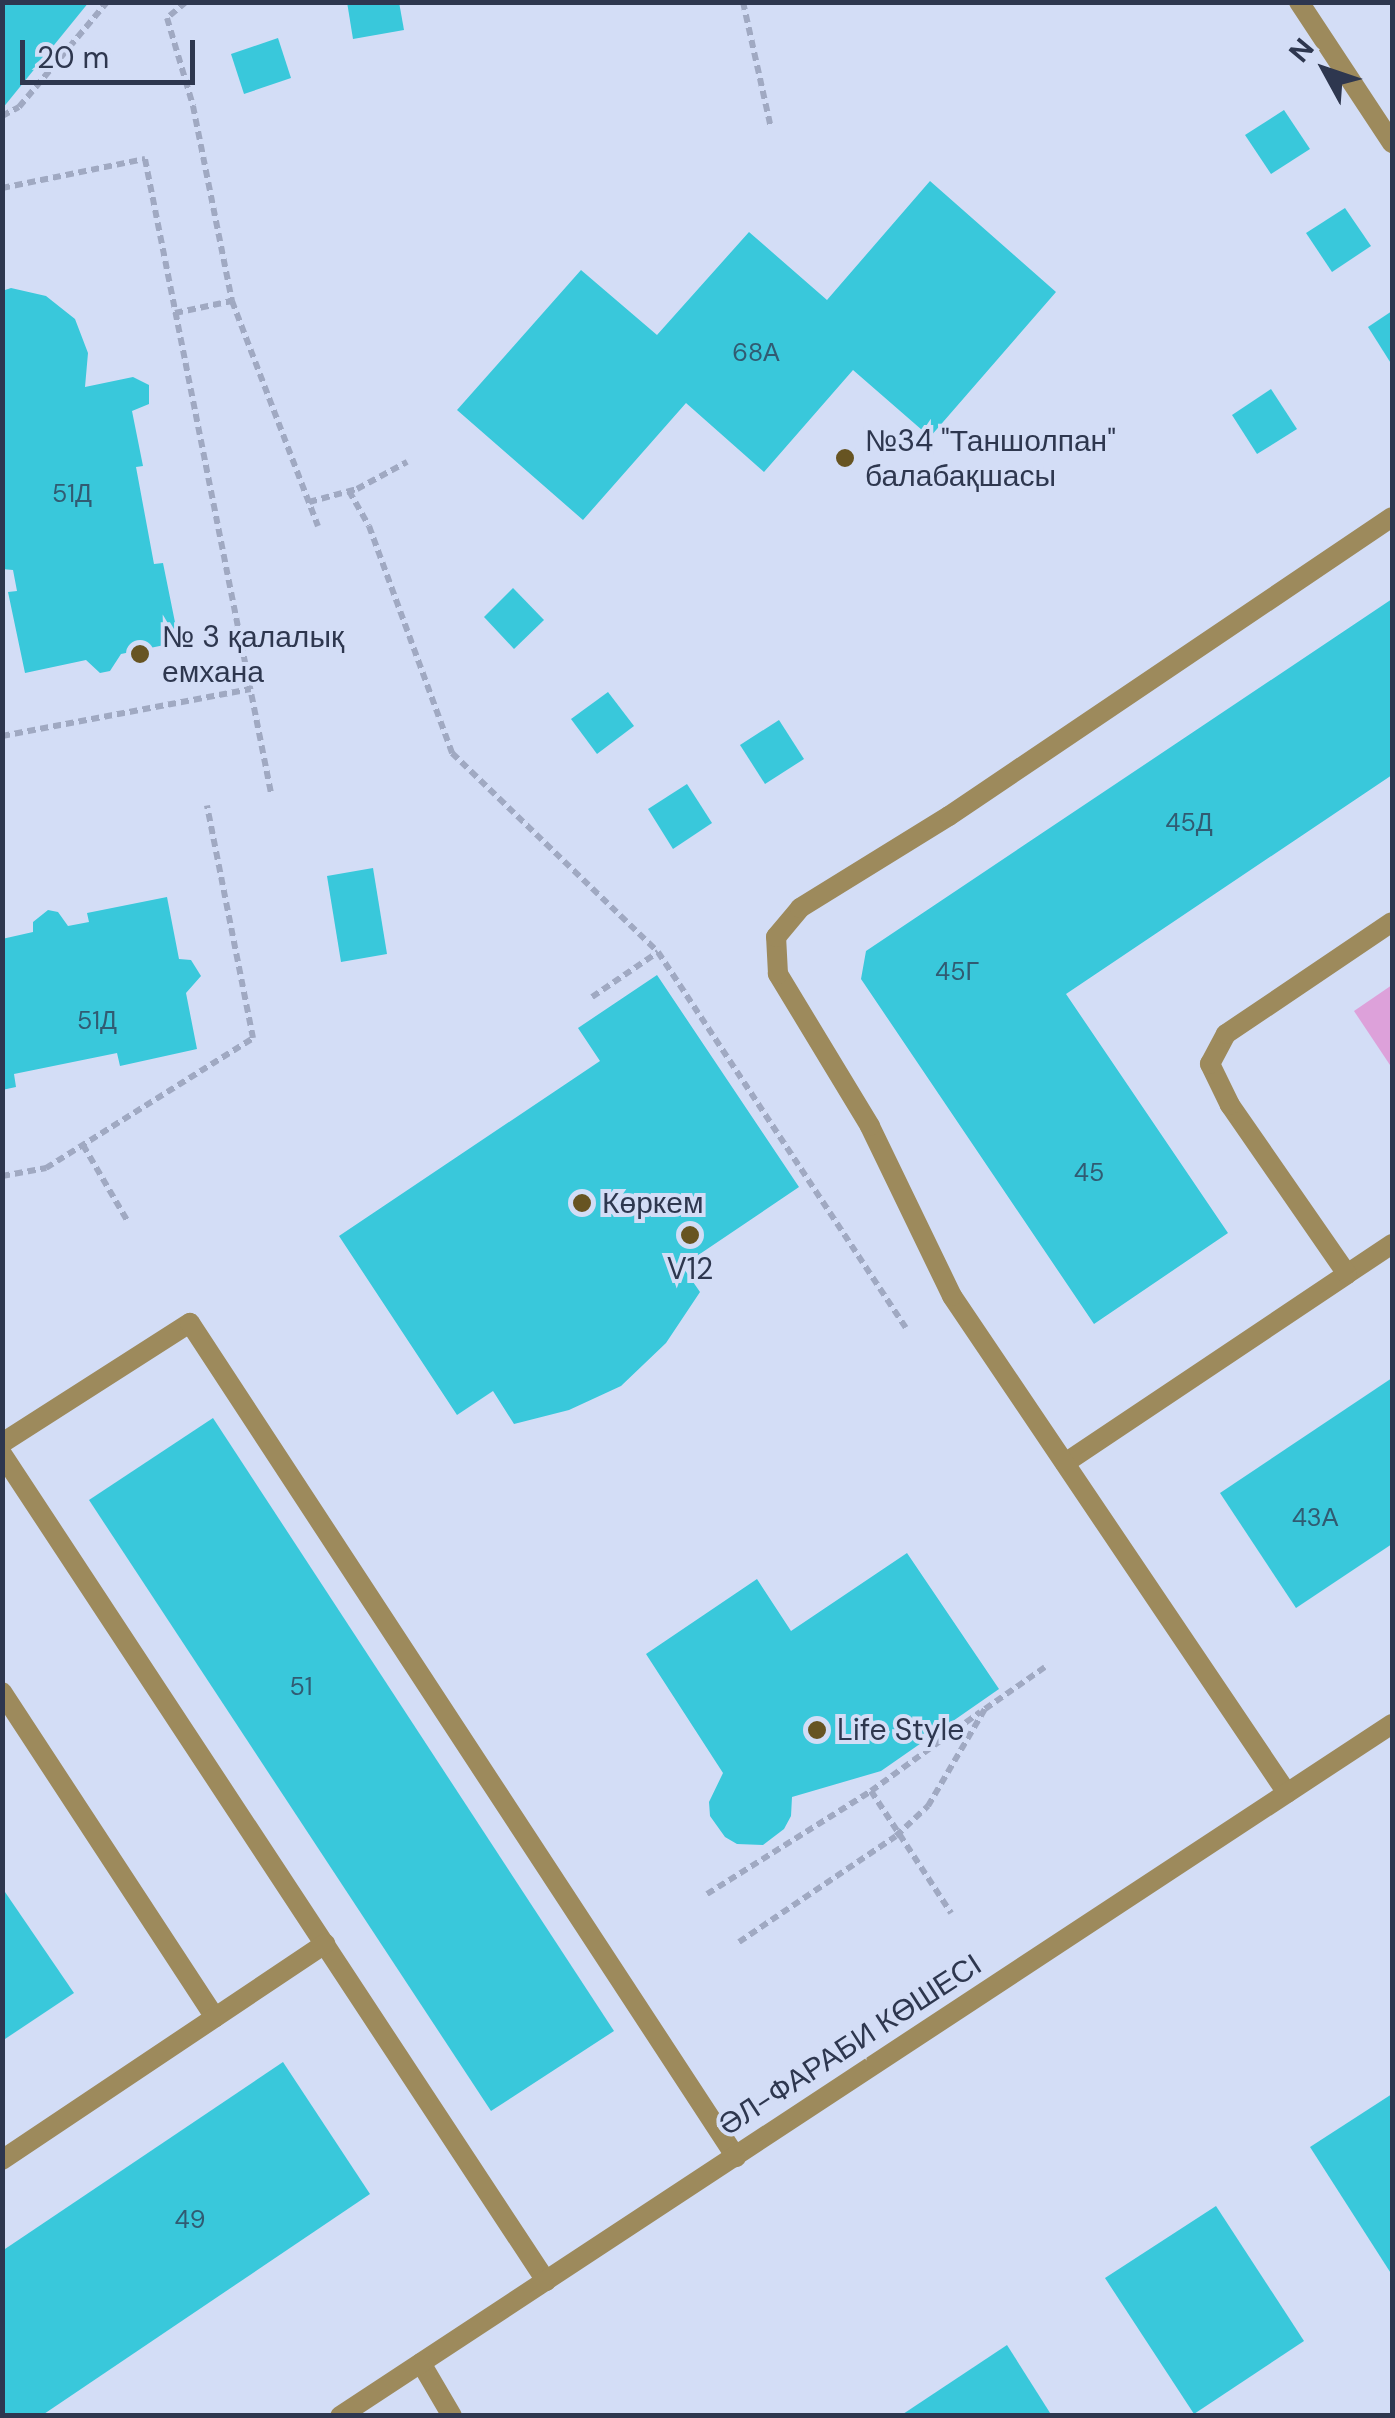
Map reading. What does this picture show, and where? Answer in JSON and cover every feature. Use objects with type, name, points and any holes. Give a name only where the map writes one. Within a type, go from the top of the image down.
[{"type":"street","points":[[1299,2],[1392,144]]},
{"type":"street","points":[[1288,1794],[952,1296],[870,1126],[778,974],[776,937],[800,908],[949,816],[1392,517]]},
{"type":"street","points":[[1347,1274],[1230,1105],[1210,1064],[1226,1034],[1392,922]]},
{"type":"street","points":[[1064,1463],[1392,1244]]},
{"type":"street","points":[[2,1442],[190,1323],[736,2157]]},
{"type":"street","points":[[2,1454],[546,2280]]},
{"type":"street","points":[[2,1692],[215,2018]]},
{"type":"street","name":"ӘЛ-ФАРАБИ КӨШЕСІ","points":[[340,2416],[1392,1724]]},
{"type":"street","points":[[2,2160],[325,1944]]},
{"type":"street","points":[[421,2363],[452,2416]]},
{"type":"path","points":[[2,116],[18,107],[107,2]]},
{"type":"path","points":[[186,2],[167,18],[193,106],[232,301],[318,526]]},
{"type":"path","points":[[743,2],[772,128]]},
{"type":"path","points":[[2,188],[144,159],[271,793]]},
{"type":"path","points":[[176,312],[232,301]]},
{"type":"path","points":[[309,502],[349,491],[408,462]]},
{"type":"path","points":[[349,491],[369,526],[452,752],[658,952],[906,1328]]},
{"type":"path","points":[[2,736],[251,688]]},
{"type":"path","points":[[2,1176],[46,1168],[253,1038],[207,806]]},
{"type":"path","points":[[592,997],[658,952]]},
{"type":"path","points":[[84,1145],[128,1222]]},
{"type":"path","points":[[707,1894],[872,1791],[1045,1667]]},
{"type":"path","points":[[739,1942],[899,1832],[928,1806],[985,1708]]},
{"type":"path","points":[[872,1791],[951,1913]]},
{"type":"shaded area","points":[[1392,985],[1392,1068],[1354,1011]]},
{"type":"building","points":[[2,2],[89,2],[2,109]]},
{"type":"building","points":[[347,2],[399,2],[404,30],[353,39]]},
{"type":"building","points":[[278,38],[291,78],[244,94],[231,54]]},
{"type":"building","points":[[1284,110],[1310,149],[1271,174],[1245,135]]},
{"type":"building","points":[[930,181],[1056,292],[930,437],[853,370],[764,472],[686,403],[583,520],[457,410],[581,270],[657,335],[749,232],[827,300]]},
{"type":"building","points":[[1345,208],[1371,246],[1332,272],[1306,233]]},
{"type":"building","points":[[11,288],[46,296],[75,319],[88,353],[85,387],[133,377],[149,385],[149,404],[132,411],[143,466],[136,467],[154,564],[163,563],[179,642],[121,654],[110,671],[100,673],[86,660],[25,673],[8,592],[17,591],[13,570],[2,569],[2,291]]},
{"type":"building","points":[[1392,311],[1392,365],[1368,327]]},
{"type":"building","points":[[1271,389],[1297,429],[1257,454],[1232,415]]},
{"type":"building","points":[[513,588],[544,620],[514,649],[484,617]]},
{"type":"building","points":[[1392,599],[1392,775],[1066,994],[1228,1233],[1094,1324],[861,979],[866,951]]},
{"type":"building","points":[[608,692],[634,726],[597,754],[571,719]]},
{"type":"building","points":[[779,720],[804,759],[765,784],[740,745]]},
{"type":"building","points":[[687,784],[712,823],[673,849],[648,809]]},
{"type":"building","points":[[373,868],[387,954],[341,962],[327,876]]},
{"type":"building","points":[[167,897],[179,959],[191,960],[201,976],[186,993],[197,1049],[120,1066],[117,1053],[14,1074],[16,1087],[2,1090],[2,939],[33,932],[33,922],[48,910],[58,912],[68,926],[89,922],[87,913]]},
{"type":"building","name":"Көркем","points":[[657,975],[799,1187],[682,1266],[700,1292],[666,1343],[621,1386],[569,1410],[514,1424],[493,1391],[457,1415],[339,1236],[600,1061],[578,1028]]},
{"type":"building","points":[[1392,1378],[1392,1544],[1296,1608],[1220,1493]]},
{"type":"building","points":[[213,1418],[614,2031],[491,2111],[89,1500]]},
{"type":"building","name":"Life Style","points":[[907,1553],[999,1689],[881,1771],[792,1797],[791,1816],[784,1829],[763,1845],[737,1844],[725,1837],[710,1816],[709,1802],[723,1773],[646,1654],[757,1579],[791,1631]]},
{"type":"building","points":[[5,1892],[74,1993],[2,2041],[2,1894]]},
{"type":"building","points":[[283,2062],[370,2194],[41,2416],[2,2416],[2,2251]]},
{"type":"building","points":[[1392,2094],[1392,2275],[1310,2147]]},
{"type":"building","points":[[1216,2206],[1304,2341],[1194,2414],[1105,2278]]},
{"type":"building","points":[[1007,2345],[1052,2416],[900,2416]]},
{"type":"place","name":"№34 \"Таншолпан\" балабақшасы","points":[[845,458]]},
{"type":"place","name":"№ 3 қалалық емхана","points":[[140,654]]},
{"type":"place","name":"Көркем","points":[[582,1203]]},
{"type":"place","name":"V12","points":[[690,1235]]},
{"type":"place","name":"Life Style","points":[[817,1730]]}]
